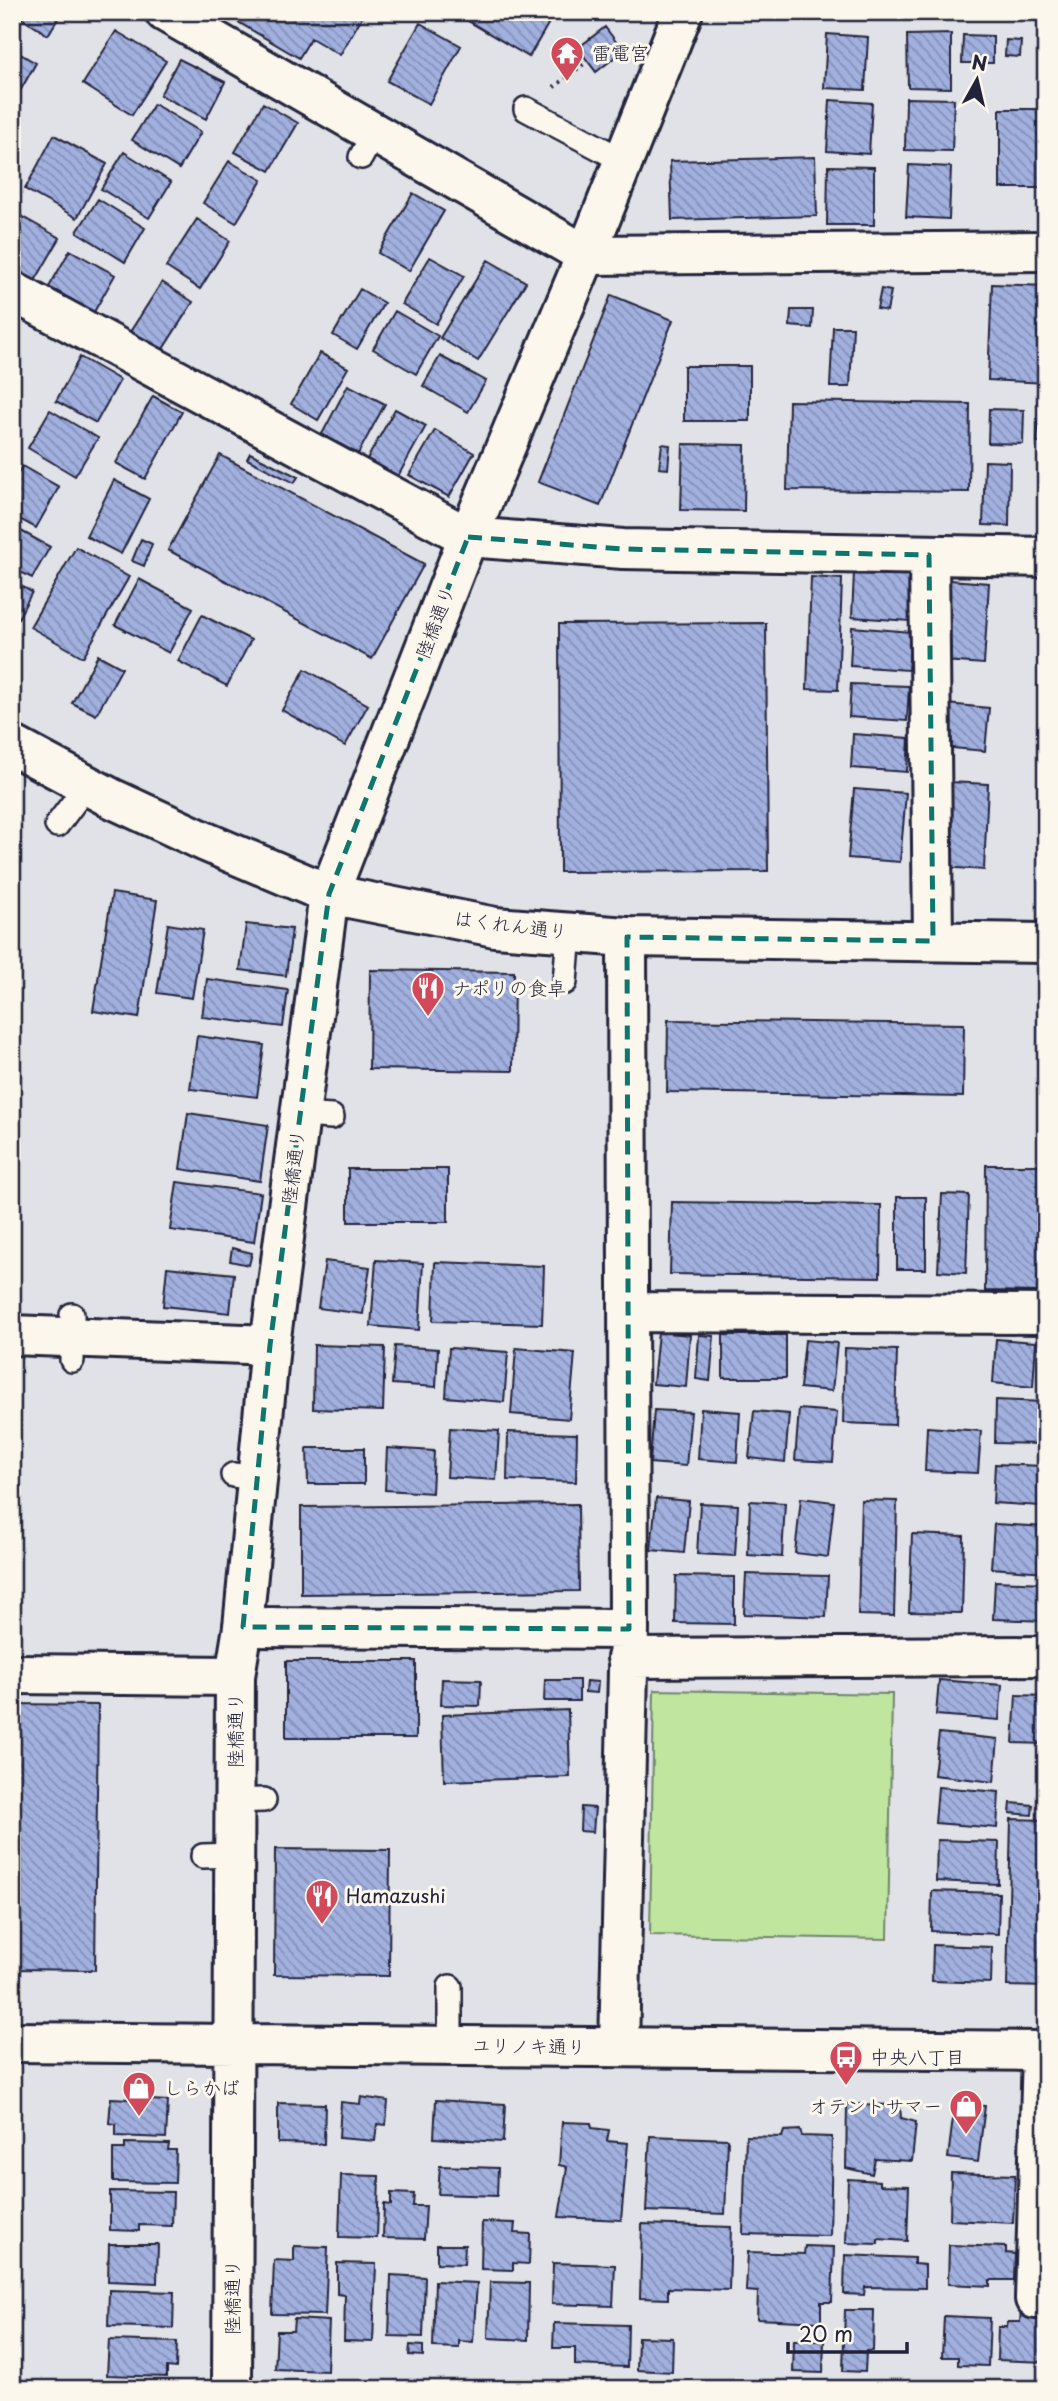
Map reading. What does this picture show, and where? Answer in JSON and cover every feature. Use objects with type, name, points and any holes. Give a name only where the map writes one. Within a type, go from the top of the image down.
[{"type":"street","points":[[165,12],[368,145],[586,255],[1046,251]]},
{"type":"street","name":"陸橋通り","points":[[232,2389],[233,2042],[219,1856],[249,1800],[235,1676],[243,1627],[245,1477],[316,1116],[329,894],[468,537],[586,255],[683,12]]},
{"type":"street","points":[[12,291],[222,394],[468,537],[623,549],[1046,557]]},
{"type":"street","points":[[929,555],[933,941]]},
{"type":"street","name":"はくれん通り","points":[[12,745],[87,785],[206,842],[329,894],[495,927],[627,937],[1046,943]]},
{"type":"street","points":[[619,2047],[613,1944],[628,1644],[627,937]]},
{"type":"street","points":[[629,1311],[1046,1314]]},
{"type":"street","points":[[12,1335],[270,1345]]},
{"type":"street","points":[[243,1627],[628,1644],[1046,1656]]},
{"type":"street","points":[[12,1674],[125,1666],[235,1676]]},
{"type":"street","name":"ユリノキ通り","points":[[12,2042],[1044,2051]]},
{"type":"street","points":[[1044,2051],[1030,2130],[1035,2299],[1046,2299]]},
{"type":"lane","points":[[526,110],[624,161]]},
{"type":"lane","points":[[57,825],[87,785]]},
{"type":"lane","points":[[565,982],[569,933]]},
{"type":"lane","points":[[450,1987],[450,2045]]},
{"type":"highlighted area","points":[[468,537],[623,549],[929,555],[933,941],[627,937],[629,1629],[243,1627],[270,1345],[329,894]]},
{"type":"green space","points":[[654,1690],[892,1694],[888,1939],[650,1935]]},
{"type":"building","points":[[12,12],[62,12],[48,35]]},
{"type":"building","points":[[221,12],[365,12],[340,55],[311,38],[299,58]]},
{"type":"building","points":[[453,12],[555,12],[529,57]]},
{"type":"building","points":[[420,23],[461,46],[429,104],[387,81]]},
{"type":"building","points":[[605,27],[623,51],[596,72],[578,48]]},
{"type":"building","points":[[116,31],[166,61],[132,115],[83,84]]},
{"type":"building","points":[[827,34],[868,37],[865,90],[824,88]]},
{"type":"building","points":[[951,34],[951,88],[908,87],[907,35]]},
{"type":"building","points":[[963,35],[993,36],[993,63],[962,63]]},
{"type":"building","points":[[1006,40],[1021,41],[1020,57],[1005,56]]},
{"type":"building","points":[[12,49],[36,63],[16,98],[12,95]]},
{"type":"building","points":[[179,59],[225,82],[206,119],[160,95]]},
{"type":"building","points":[[906,98],[954,99],[952,151],[905,150]]},
{"type":"building","points":[[830,100],[872,103],[869,154],[827,151]]},
{"type":"building","points":[[263,103],[298,123],[270,171],[235,152]]},
{"type":"building","points":[[154,104],[201,132],[179,169],[132,140]]},
{"type":"building","points":[[1000,109],[1046,109],[1046,188],[1000,188]]},
{"type":"building","points":[[54,135],[107,164],[77,218],[25,189]]},
{"type":"building","points":[[124,152],[171,182],[149,218],[101,189]]},
{"type":"building","points":[[815,157],[817,216],[672,220],[670,161]]},
{"type":"building","points":[[229,161],[262,180],[236,223],[203,203]]},
{"type":"building","points":[[909,165],[951,167],[949,219],[906,217]]},
{"type":"building","points":[[828,166],[874,167],[874,225],[827,225]]},
{"type":"building","points":[[413,193],[444,211],[409,271],[378,253]]},
{"type":"building","points":[[98,199],[145,228],[125,262],[77,232]]},
{"type":"building","points":[[12,211],[60,238],[35,281],[12,268]]},
{"type":"building","points":[[197,219],[230,241],[200,289],[166,267]]},
{"type":"building","points":[[70,250],[115,275],[94,312],[49,287]]},
{"type":"building","points":[[430,257],[464,276],[436,324],[402,304]]},
{"type":"building","points":[[488,260],[526,282],[478,361],[440,338]]},
{"type":"building","points":[[162,282],[193,302],[161,352],[130,332]]},
{"type":"building","points":[[992,284],[1046,286],[1046,383],[988,380]]},
{"type":"building","points":[[360,289],[384,303],[357,349],[333,335]]},
{"type":"building","points":[[881,289],[891,291],[887,311],[877,309]]},
{"type":"building","points":[[611,295],[673,320],[600,506],[538,482]]},
{"type":"building","points":[[791,310],[813,310],[812,328],[790,326]]},
{"type":"building","points":[[395,311],[438,336],[416,374],[373,349]]},
{"type":"building","points":[[833,327],[853,327],[850,387],[830,387]]},
{"type":"building","points":[[320,353],[348,368],[318,420],[291,404]]},
{"type":"building","points":[[440,356],[486,381],[468,412],[423,386]]},
{"type":"building","points":[[80,357],[120,380],[96,423],[56,401]]},
{"type":"building","points":[[684,366],[750,366],[750,421],[684,421]]},
{"type":"building","points":[[348,385],[385,404],[358,454],[322,434]]},
{"type":"building","points":[[153,396],[182,412],[145,479],[116,463]]},
{"type":"building","points":[[789,401],[970,404],[969,492],[787,490]]},
{"type":"building","points":[[1040,405],[1046,406],[1046,443],[1037,442]]},
{"type":"building","points":[[395,409],[426,426],[397,478],[366,461]]},
{"type":"building","points":[[989,409],[1024,410],[1023,444],[988,443]]},
{"type":"building","points":[[50,410],[98,438],[75,476],[28,448]]},
{"type":"building","points":[[435,430],[474,453],[449,497],[409,475]]},
{"type":"building","points":[[662,444],[670,445],[668,469],[659,468]]},
{"type":"building","points":[[683,444],[745,445],[744,511],[681,510]]},
{"type":"building","points":[[250,453],[298,477],[294,483],[247,459]]},
{"type":"building","points":[[220,455],[424,564],[372,659],[168,550]]},
{"type":"building","points":[[985,461],[1010,462],[1009,526],[983,525]]},
{"type":"building","points":[[22,466],[59,487],[36,528],[12,515],[12,484]]},
{"type":"building","points":[[114,480],[149,499],[121,554],[86,536]]},
{"type":"building","points":[[12,526],[50,547],[32,578],[12,568]]},
{"type":"building","points":[[141,539],[152,544],[144,566],[132,561]]},
{"type":"building","points":[[76,547],[129,577],[83,657],[30,627]]},
{"type":"building","points":[[854,572],[912,575],[910,621],[852,617]]},
{"type":"building","points":[[811,577],[842,579],[838,690],[807,689]]},
{"type":"building","points":[[139,579],[193,608],[169,653],[115,625]]},
{"type":"building","points":[[949,580],[989,583],[984,664],[944,661]]},
{"type":"building","points":[[12,581],[32,592],[12,630]]},
{"type":"building","points":[[202,615],[251,640],[227,686],[178,661]]},
{"type":"building","points":[[766,623],[768,871],[560,872],[559,624]]},
{"type":"building","points":[[852,627],[911,632],[908,670],[850,666]]},
{"type":"building","points":[[98,655],[122,668],[96,715],[72,703]]},
{"type":"building","points":[[305,669],[368,705],[345,746],[282,710]]},
{"type":"building","points":[[851,684],[909,686],[907,721],[849,717]]},
{"type":"building","points":[[946,704],[989,708],[985,751],[942,747]]},
{"type":"building","points":[[853,734],[909,738],[907,772],[851,768]]},
{"type":"building","points":[[949,782],[988,784],[984,870],[944,867]]},
{"type":"building","points":[[854,789],[906,793],[900,862],[848,858]]},
{"type":"building","points":[[112,893],[157,900],[139,1018],[93,1011]]},
{"type":"building","points":[[168,924],[203,930],[192,998],[157,993]]},
{"type":"building","points":[[246,924],[292,929],[286,976],[240,970]]},
{"type":"building","points":[[370,970],[514,972],[513,1071],[369,1069]]},
{"type":"building","points":[[207,979],[288,990],[283,1027],[202,1017]]},
{"type":"building","points":[[668,1020],[964,1024],[963,1097],[667,1092]]},
{"type":"building","points":[[197,1036],[264,1045],[257,1097],[190,1089]]},
{"type":"building","points":[[188,1113],[268,1125],[260,1181],[180,1169]]},
{"type":"building","points":[[986,1165],[1046,1165],[1046,1292],[985,1291]]},
{"type":"building","points":[[348,1169],[448,1169],[448,1222],[348,1222]]},
{"type":"building","points":[[177,1182],[261,1193],[254,1242],[170,1230]]},
{"type":"building","points":[[942,1194],[969,1195],[966,1273],[938,1271]]},
{"type":"building","points":[[897,1197],[926,1197],[926,1269],[897,1269]]},
{"type":"building","points":[[672,1202],[881,1205],[880,1277],[670,1274]]},
{"type":"building","points":[[232,1248],[252,1253],[249,1265],[230,1261]]},
{"type":"building","points":[[376,1260],[423,1263],[419,1330],[371,1326]]},
{"type":"building","points":[[325,1261],[370,1267],[363,1314],[318,1308]]},
{"type":"building","points":[[435,1262],[544,1266],[542,1324],[433,1321]]},
{"type":"building","points":[[167,1267],[234,1274],[230,1313],[163,1306]]},
{"type":"building","points":[[658,1332],[690,1335],[686,1387],[653,1384]]},
{"type":"building","points":[[699,1335],[714,1336],[710,1381],[696,1379]]},
{"type":"building","points":[[723,1335],[786,1335],[786,1378],[723,1378]]},
{"type":"building","points":[[996,1339],[1036,1342],[1033,1387],[993,1383]]},
{"type":"building","points":[[805,1340],[837,1343],[832,1391],[800,1388]]},
{"type":"building","points":[[314,1345],[385,1347],[383,1411],[313,1409]]},
{"type":"building","points":[[395,1346],[438,1349],[436,1387],[392,1384]]},
{"type":"building","points":[[449,1348],[508,1352],[504,1402],[446,1397]]},
{"type":"building","points":[[516,1348],[575,1353],[569,1419],[511,1414]]},
{"type":"building","points":[[845,1348],[897,1350],[895,1425],[843,1423]]},
{"type":"building","points":[[996,1400],[1045,1402],[1043,1444],[995,1443]]},
{"type":"building","points":[[701,1409],[740,1412],[737,1462],[698,1459]]},
{"type":"building","points":[[799,1409],[837,1412],[833,1462],[795,1460]]},
{"type":"building","points":[[654,1410],[691,1412],[686,1466],[650,1463]]},
{"type":"building","points":[[754,1411],[789,1414],[785,1462],[749,1458]]},
{"type":"building","points":[[927,1427],[981,1431],[978,1473],[925,1471]]},
{"type":"building","points":[[450,1428],[499,1431],[496,1480],[447,1477]]},
{"type":"building","points":[[508,1432],[577,1434],[576,1482],[507,1480]]},
{"type":"building","points":[[307,1448],[364,1448],[364,1484],[308,1484]]},
{"type":"building","points":[[387,1448],[434,1451],[432,1493],[385,1490]]},
{"type":"building","points":[[995,1464],[1043,1466],[1041,1506],[993,1503]]},
{"type":"building","points":[[656,1498],[689,1501],[684,1553],[651,1550]]},
{"type":"building","points":[[801,1498],[834,1502],[828,1557],[795,1553]]},
{"type":"building","points":[[861,1500],[897,1501],[894,1616],[858,1615]]},
{"type":"building","points":[[750,1501],[785,1503],[782,1557],[748,1555]]},
{"type":"building","points":[[700,1503],[738,1505],[735,1556],[697,1554]]},
{"type":"building","points":[[578,1504],[579,1591],[301,1594],[301,1507]]},
{"type":"building","points":[[994,1524],[1046,1527],[1046,1572],[991,1568]]},
{"type":"building","points":[[912,1534],[964,1536],[962,1613],[909,1612]]},
{"type":"building","points":[[746,1574],[828,1576],[826,1617],[744,1614]]},
{"type":"building","points":[[676,1576],[734,1577],[734,1624],[675,1623]]},
{"type":"building","points":[[995,1581],[1046,1583],[1046,1621],[993,1619]]},
{"type":"building","points":[[286,1661],[416,1661],[416,1738],[286,1738]]},
{"type":"building","points":[[442,1679],[481,1680],[480,1706],[441,1705]]},
{"type":"building","points":[[545,1680],[579,1680],[579,1701],[544,1701]]},
{"type":"building","points":[[939,1680],[1002,1685],[999,1720],[936,1715]]},
{"type":"building","points":[[586,1681],[598,1682],[597,1693],[585,1692]]},
{"type":"building","points":[[1016,1695],[1046,1696],[1046,1744],[1013,1743]]},
{"type":"building","points":[[12,1704],[98,1705],[95,1970],[12,1969]]},
{"type":"building","points":[[568,1710],[570,1777],[444,1781],[442,1715]]},
{"type":"building","points":[[939,1733],[998,1739],[994,1782],[934,1775]]},
{"type":"building","points":[[938,1787],[999,1792],[997,1828],[935,1823]]},
{"type":"building","points":[[1011,1803],[1033,1805],[1032,1815],[1010,1813]]},
{"type":"building","points":[[581,1807],[595,1808],[593,1832],[580,1831]]},
{"type":"building","points":[[1011,1819],[1046,1820],[1046,1987],[1007,1986]]},
{"type":"building","points":[[937,1840],[999,1842],[998,1884],[936,1881]]},
{"type":"building","points":[[275,1849],[390,1850],[389,1976],[274,1975]]},
{"type":"building","points":[[932,1891],[999,1893],[998,1934],[931,1931]]},
{"type":"building","points":[[933,1945],[992,1947],[991,1983],[932,1981]]},
{"type":"building","points":[[361,2097],[388,2101],[386,2125],[377,2124],[375,2141],[339,2138],[341,2102],[360,2104]]},
{"type":"building","points":[[111,2098],[168,2101],[166,2138],[116,2136],[116,2124],[109,2123]]},
{"type":"building","points":[[436,2100],[505,2104],[503,2142],[434,2138]]},
{"type":"building","points":[[955,2102],[985,2106],[978,2162],[948,2158]]},
{"type":"building","points":[[278,2103],[325,2104],[324,2144],[278,2143]]},
{"type":"building","points":[[847,2104],[900,2105],[901,2118],[916,2122],[912,2161],[875,2159],[872,2174],[846,2168]]},
{"type":"building","points":[[562,2122],[591,2123],[592,2128],[609,2130],[607,2141],[628,2143],[621,2220],[559,2217],[567,2167],[559,2165]]},
{"type":"building","points":[[800,2130],[802,2136],[832,2137],[830,2236],[743,2234],[746,2136],[782,2137],[784,2131]]},
{"type":"building","points":[[650,2136],[728,2139],[725,2214],[646,2211]]},
{"type":"building","points":[[125,2143],[169,2144],[168,2150],[176,2150],[175,2183],[113,2182],[113,2149],[125,2149]]},
{"type":"building","points":[[440,2166],[498,2168],[497,2196],[438,2194]]},
{"type":"building","points":[[951,2173],[1015,2175],[1013,2223],[950,2220]]},
{"type":"building","points":[[341,2175],[379,2176],[377,2238],[339,2237]]},
{"type":"building","points":[[848,2179],[880,2181],[880,2185],[909,2186],[907,2241],[878,2239],[878,2244],[846,2243]]},
{"type":"building","points":[[110,2191],[173,2192],[172,2226],[139,2225],[139,2231],[110,2230]]},
{"type":"building","points":[[391,2193],[414,2194],[413,2206],[426,2206],[424,2239],[383,2238],[384,2204],[391,2205]]},
{"type":"building","points":[[482,2222],[515,2223],[514,2233],[530,2234],[529,2264],[513,2263],[513,2270],[481,2269]]},
{"type":"building","points":[[642,2224],[731,2227],[729,2290],[668,2288],[668,2299],[640,2298]]},
{"type":"building","points":[[109,2244],[158,2244],[157,2283],[108,2281]]},
{"type":"building","points":[[437,2245],[465,2245],[464,2264],[437,2263]]},
{"type":"building","points":[[949,2245],[1006,2247],[1006,2253],[1015,2254],[1014,2280],[990,2280],[990,2286],[948,2284]]},
{"type":"building","points":[[294,2246],[328,2247],[325,2315],[272,2314],[274,2260],[294,2261]]},
{"type":"building","points":[[805,2246],[834,2247],[832,2302],[821,2302],[821,2322],[757,2319],[758,2292],[746,2291],[748,2252],[804,2254]]},
{"type":"building","points":[[845,2255],[914,2258],[914,2264],[925,2265],[925,2288],[865,2287],[864,2295],[844,2294]]},
{"type":"building","points":[[337,2263],[376,2264],[373,2342],[344,2341],[345,2295],[337,2294]]},
{"type":"building","points":[[553,2263],[615,2265],[613,2306],[552,2304]]},
{"type":"building","points":[[391,2275],[425,2277],[423,2337],[389,2336]]},
{"type":"building","points":[[435,2281],[477,2283],[473,2342],[459,2341],[459,2348],[433,2347]]},
{"type":"building","points":[[490,2282],[529,2283],[528,2340],[488,2338]]},
{"type":"building","points":[[109,2290],[174,2292],[173,2328],[108,2326]]},
{"type":"building","points":[[845,2310],[874,2310],[873,2351],[866,2351],[865,2372],[843,2371]]},
{"type":"building","points":[[1021,2310],[1046,2311],[1046,2362],[997,2360],[998,2327],[1007,2327],[1008,2322],[1020,2322]]},
{"type":"building","points":[[944,2316],[990,2318],[988,2366],[958,2365],[958,2357],[942,2357]]},
{"type":"building","points":[[294,2319],[329,2321],[327,2371],[275,2369],[277,2331],[293,2331]]},
{"type":"building","points":[[554,2323],[628,2325],[627,2367],[575,2365],[575,2348],[553,2348]]},
{"type":"building","points":[[638,2337],[673,2338],[672,2372],[637,2370]]},
{"type":"building","points":[[109,2340],[177,2342],[176,2368],[167,2367],[167,2377],[107,2375]]},
{"type":"building","points":[[794,2340],[824,2341],[823,2373],[793,2372]]},
{"type":"building","points":[[410,2345],[423,2346],[423,2356],[409,2355]]},
{"type":"place","name":"雷電宮","points":[[567,83]]},
{"type":"place","name":"ナポリの食卓","points":[[428,1018]]},
{"type":"place","name":"Hamazushi","points":[[322,1926]]},
{"type":"place","name":"中央八丁目","points":[[846,2087]]},
{"type":"place","name":"しらかば","points":[[139,2118]]},
{"type":"place","name":"オテントサマー","points":[[966,2136]]}]
